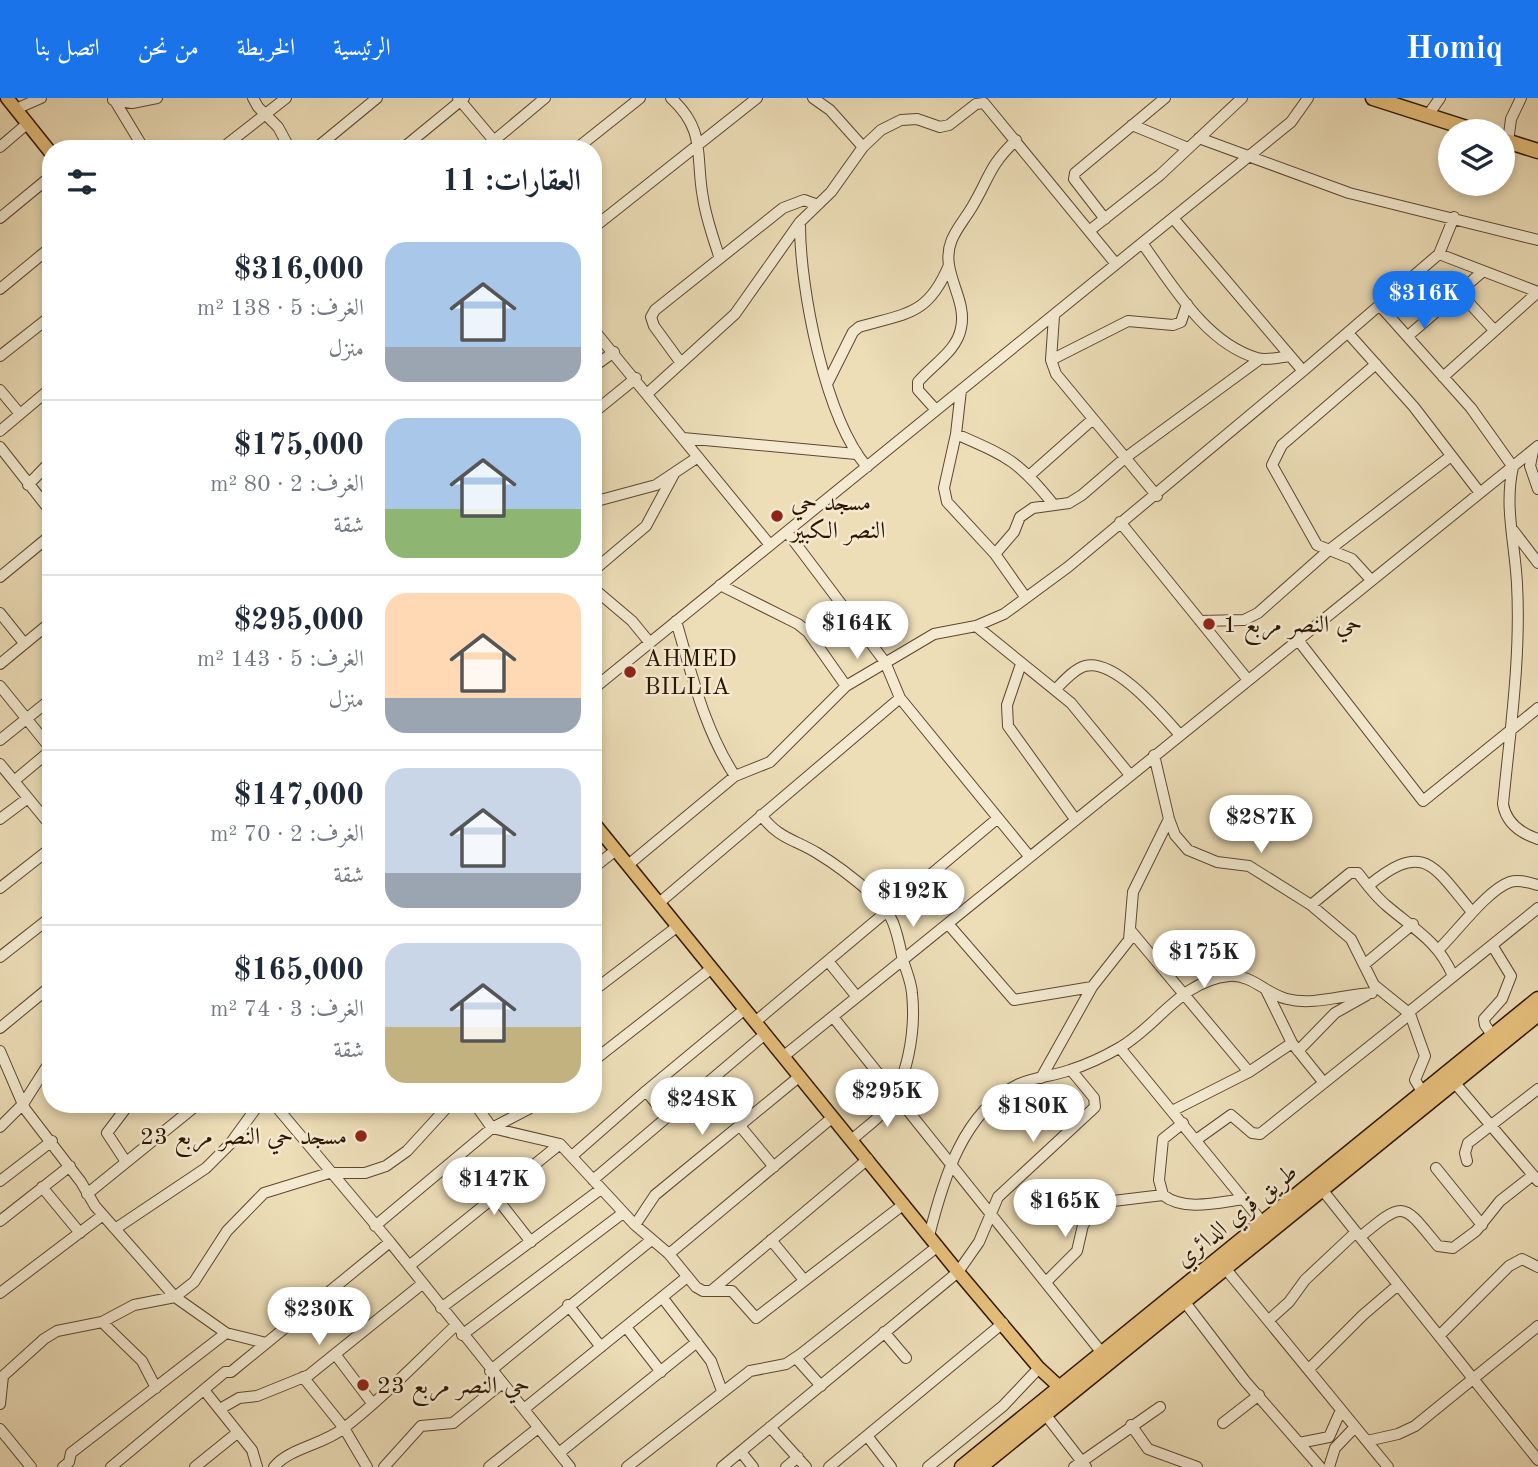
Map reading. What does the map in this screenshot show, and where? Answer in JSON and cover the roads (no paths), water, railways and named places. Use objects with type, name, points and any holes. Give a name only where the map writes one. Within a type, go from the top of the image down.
[{"type":"highway","points":[[1373,98],[1440,119]]},
{"type":"highway","points":[[1515,144],[1538,152]]},
{"type":"highway","name":"طريق قري الدائري","points":[[962,1467],[1225,1268],[1423,1093],[1538,999]]},
{"type":"highway","name":"طريق قري الدائري","points":[[980,1467],[1045,1414],[1102,1353],[1263,1223],[1319,1185],[1538,1014]]},
{"type":"main road","points":[[7,98],[42,141]]},
{"type":"main road","points":[[602,833],[958,1272],[1040,1368],[1064,1391]]},
{"type":"street","points":[[16,109],[41,98]]},
{"type":"street","points":[[113,99],[132,103],[157,98]]},
{"type":"street","points":[[253,98],[278,127],[285,140]]},
{"type":"street","points":[[233,140],[286,98]]},
{"type":"street","points":[[326,140],[377,98]]},
{"type":"street","points":[[413,140],[461,99],[494,140],[545,98]]},
{"type":"street","points":[[671,98],[689,117],[699,144],[698,171],[719,256]]},
{"type":"street","points":[[602,221],[757,98]]},
{"type":"street","points":[[813,98],[830,110],[863,146]]},
{"type":"street","points":[[1105,219],[1074,176],[1165,98]]},
{"type":"street","points":[[1089,231],[1160,175],[1242,98]]},
{"type":"street","points":[[602,683],[1291,122],[1308,98]]},
{"type":"street","points":[[1428,115],[1440,98]]},
{"type":"street","points":[[1510,119],[1521,98]]},
{"type":"street","points":[[113,99],[138,140]]},
{"type":"street","points":[[587,140],[635,99]]},
{"type":"street","points":[[648,393],[735,314],[800,222],[843,178],[863,146],[881,130],[901,120],[917,119],[940,127],[949,125],[980,102],[1016,140],[1116,264]]},
{"type":"street","points":[[0,146],[28,123]]},
{"type":"street","points":[[1132,125],[1188,148]]},
{"type":"street","points":[[1199,138],[1349,193],[1538,240]]},
{"type":"street","points":[[828,382],[853,332],[859,327],[915,312],[931,297],[949,265],[953,234],[971,209],[996,159],[1016,140]]},
{"type":"street","points":[[0,218],[42,183]]},
{"type":"street","points":[[681,363],[654,326],[651,317],[654,310],[719,256],[793,202],[804,200],[816,204]]},
{"type":"street","points":[[1173,218],[1303,371]]},
{"type":"street","points":[[628,865],[735,776],[770,762],[846,686],[934,634],[976,626],[1004,614],[1069,567],[1381,307],[1439,254],[1454,218]]},
{"type":"street","points":[[800,222],[800,260],[806,300],[828,389],[856,454],[867,467]]},
{"type":"street","points":[[1142,243],[1187,304],[1213,332],[1239,350],[1260,359],[1290,356]]},
{"type":"street","points":[[0,289],[42,254]]},
{"type":"street","points":[[1439,254],[1481,273],[1538,292]]},
{"type":"street","points":[[936,410],[918,390],[918,382],[956,344],[961,328],[959,299],[949,265]]},
{"type":"street","points":[[1408,336],[1481,273]]},
{"type":"street","points":[[1416,275],[1443,306]]},
{"type":"street","points":[[1459,292],[1494,330]]},
{"type":"street","points":[[1443,377],[1538,292]]},
{"type":"street","points":[[1051,360],[1128,321],[1173,325],[1181,322],[1187,304]]},
{"type":"street","points":[[1381,307],[1471,408],[1513,467],[1507,491],[1517,585],[1511,729],[1504,814],[1513,826],[1538,839]]},
{"type":"street","points":[[1054,316],[1051,360],[1056,374],[1157,496]]},
{"type":"street","points":[[0,356],[42,323]]},
{"type":"street","points":[[1348,333],[1480,493]]},
{"type":"street","points":[[602,339],[770,545]]},
{"type":"street","points":[[602,361],[614,352]]},
{"type":"street","points":[[995,554],[1014,532],[1020,517],[1033,508],[1069,503],[1082,495],[1125,458],[1260,359]]},
{"type":"street","points":[[1371,580],[1352,559],[1317,545],[1272,465],[1282,445],[1376,364]]},
{"type":"street","points":[[602,406],[636,378]]},
{"type":"street","points":[[0,390],[20,414]]},
{"type":"street","points":[[961,390],[956,434],[944,488],[947,502],[995,554],[1026,598]]},
{"type":"street","points":[[0,431],[42,396]]},
{"type":"street","points":[[1030,475],[1093,419]]},
{"type":"street","points":[[956,434],[1010,458],[1030,475],[1053,504]]},
{"type":"street","points":[[683,438],[856,454]]},
{"type":"street","points":[[0,447],[4,462],[42,501]]},
{"type":"street","points":[[784,1056],[1535,448]]},
{"type":"street","points":[[1535,448],[1530,466],[1538,489]]},
{"type":"street","points":[[1200,621],[1244,620],[1258,614],[1329,550],[1451,456]]},
{"type":"street","points":[[602,500],[637,492],[674,474],[698,457]]},
{"type":"street","points":[[28,485],[42,470]]},
{"type":"street","points":[[602,563],[646,526],[674,474]]},
{"type":"street","points":[[1120,522],[1248,680]]},
{"type":"street","points":[[1512,528],[1538,563]]},
{"type":"street","points":[[787,532],[885,662],[900,698],[1030,856]]},
{"type":"street","points":[[0,577],[42,542]]},
{"type":"street","points":[[720,585],[798,624],[808,632],[846,686]]},
{"type":"street","points":[[602,596],[632,621],[650,643]]},
{"type":"street","points":[[0,613],[24,643]]},
{"type":"street","points":[[676,621],[705,717],[719,751],[735,776]]},
{"type":"street","points":[[976,626],[1070,704],[1130,775]]},
{"type":"street","points":[[0,664],[42,629]]},
{"type":"street","points":[[1298,640],[1423,801],[1538,708]]},
{"type":"street","points":[[1021,664],[1007,705],[1008,726],[1075,819]]},
{"type":"street","points":[[1055,690],[1077,670],[1094,666],[1134,686],[1180,735]]},
{"type":"street","points":[[0,685],[42,738]]},
{"type":"street","points":[[659,903],[900,698]]},
{"type":"street","points":[[0,740],[42,707]]},
{"type":"street","points":[[1154,755],[1168,819],[1175,835],[1188,850],[1217,862],[1249,866],[1311,905],[1346,933],[1365,964],[1376,992],[1410,1013],[1426,1056],[1415,1080],[1423,1093]]},
{"type":"street","points":[[14,781],[42,758]]},
{"type":"street","points":[[0,764],[42,813]]},
{"type":"street","points":[[0,819],[28,798]]},
{"type":"street","points":[[761,815],[770,828],[788,842],[807,848],[830,861],[887,909],[897,930],[912,990],[913,1021],[906,1061],[884,1112],[852,1140]]},
{"type":"street","points":[[755,1022],[998,818]]},
{"type":"street","points":[[1041,1078],[1092,987],[1129,940],[1133,892],[1168,819]]},
{"type":"street","points":[[602,861],[616,850]]},
{"type":"street","points":[[0,888],[42,855]]},
{"type":"street","points":[[1368,886],[1392,866],[1408,860],[1420,860],[1442,876],[1472,912]]},
{"type":"street","points":[[1311,905],[1350,873],[1358,873],[1388,908],[1413,924],[1438,950],[1453,976]]},
{"type":"street","points":[[1438,950],[1472,912],[1511,882],[1538,885]]},
{"type":"street","points":[[1196,1140],[1231,1115],[1252,1133],[1260,1134],[1538,908]]},
{"type":"street","points":[[0,957],[42,924]]},
{"type":"street","points":[[1365,964],[1413,924]]},
{"type":"street","points":[[949,925],[1013,1000],[1092,987]]},
{"type":"street","points":[[602,984],[678,926]]},
{"type":"street","points":[[1131,931],[1185,992],[1249,1072]]},
{"type":"street","points":[[1492,945],[1511,976],[1502,999],[1484,1019],[1486,1028],[1493,1036]]},
{"type":"street","points":[[828,961],[857,997]]},
{"type":"street","points":[[602,1054],[712,968]]},
{"type":"street","points":[[929,1236],[950,1165],[978,1118],[996,1099],[1020,1084],[1072,1070],[1120,1048],[1185,992],[1228,976],[1246,976],[1265,990],[1287,999],[1301,1001],[1376,992]]},
{"type":"street","points":[[1265,990],[1295,1047],[1324,1083]]},
{"type":"street","points":[[1174,1110],[1295,1047],[1335,1013],[1376,992]]},
{"type":"street","points":[[0,1028],[42,993]]},
{"type":"street","points":[[572,1156],[745,1009]]},
{"type":"street","points":[[833,1017],[991,1218],[1047,1281],[1102,1353]]},
{"type":"street","points":[[593,1180],[765,1034]]},
{"type":"street","points":[[1120,1048],[1174,1110],[1263,1223]]},
{"type":"street","points":[[0,1051],[4,1067],[23,1104],[70,1166],[87,1194],[103,1216],[175,1297],[226,1334],[266,1343]]},
{"type":"street","points":[[722,1467],[958,1272],[991,1218],[998,1197],[1011,1182],[1095,1107],[1094,1098],[1072,1070]]},
{"type":"street","points":[[0,1127],[23,1104],[42,1074]]},
{"type":"street","points":[[635,1226],[655,1195],[800,1076]]},
{"type":"street","points":[[1269,1321],[1283,1309],[1312,1272],[1358,1235],[1397,1210],[1412,1213],[1438,1245],[1446,1248],[1457,1246],[1482,1225],[1500,1201],[1536,1178],[1454,1082]]},
{"type":"street","points":[[646,1091],[666,1116]]},
{"type":"street","points":[[1467,1161],[1466,1146],[1490,1124],[1536,1094]]},
{"type":"street","points":[[122,1113],[107,1133],[126,1162]]},
{"type":"street","points":[[87,1194],[187,1113]]},
{"type":"street","points":[[115,1229],[206,1168],[230,1144],[252,1113]]},
{"type":"street","points":[[281,1113],[329,1173],[390,1242],[490,1371],[570,1467]]},
{"type":"street","points":[[0,1404],[3,1376],[44,1339],[57,1331],[102,1322],[134,1305],[175,1297],[200,1274],[228,1231],[255,1199],[276,1187],[313,1180],[329,1173],[365,1173],[386,1166],[407,1151],[442,1113]]},
{"type":"street","points":[[481,1113],[492,1128],[560,1144],[622,1213],[650,1241],[669,1254],[699,1290],[733,1291],[753,1316],[758,1318],[904,1204]]},
{"type":"street","points":[[375,1226],[492,1128],[521,1113]]},
{"type":"street","points":[[669,1254],[833,1117]]},
{"type":"street","points":[[1163,1195],[1159,1180],[1163,1139],[1183,1123]]},
{"type":"street","points":[[740,1126],[774,1167]]},
{"type":"street","points":[[0,1181],[52,1141]]},
{"type":"street","points":[[408,1266],[560,1144]]},
{"type":"street","points":[[711,1291],[868,1159]]},
{"type":"street","points":[[0,1221],[70,1166]]},
{"type":"street","points":[[1436,1168],[1482,1225]]},
{"type":"street","points":[[1319,1185],[1538,1460]]},
{"type":"street","points":[[42,1187],[80,1233]]},
{"type":"street","points":[[441,1308],[601,1189]]},
{"type":"street","points":[[1047,1281],[1071,1259],[1079,1245],[1085,1219],[1113,1201],[1163,1195],[1181,1203],[1208,1204],[1244,1199]]},
{"type":"street","points":[[495,1196],[531,1242]]},
{"type":"street","points":[[462,1335],[622,1213]]},
{"type":"street","points":[[0,1293],[103,1216]]},
{"type":"street","points":[[771,1240],[804,1280]]},
{"type":"street","points":[[490,1371],[650,1241]]},
{"type":"street","points":[[111,1467],[390,1242]]},
{"type":"street","points":[[627,1467],[722,1391],[754,1369],[786,1364],[796,1358],[938,1247]]},
{"type":"street","points":[[1438,1336],[1509,1266],[1521,1259],[1538,1267]]},
{"type":"street","points":[[1225,1268],[1388,1467]]},
{"type":"street","points":[[524,1409],[687,1277]]},
{"type":"street","points":[[220,1409],[239,1398],[255,1397],[303,1377],[422,1284]]},
{"type":"street","points":[[1309,1369],[1398,1284]]},
{"type":"street","points":[[663,1297],[714,1367],[722,1391]]},
{"type":"street","points":[[1184,1301],[1320,1467]]},
{"type":"street","points":[[568,1305],[601,1347]]},
{"type":"street","points":[[102,1322],[142,1360],[156,1388]]},
{"type":"street","points":[[829,1467],[1003,1323]]},
{"type":"street","points":[[274,1467],[285,1456],[308,1449],[344,1428],[455,1326]]},
{"type":"street","points":[[1367,1441],[1398,1434],[1415,1426],[1538,1326]]},
{"type":"street","points":[[626,1327],[661,1372]]},
{"type":"street","points":[[884,1332],[906,1358]]},
{"type":"street","points":[[63,1467],[69,1462],[71,1453],[226,1334]]},
{"type":"street","points":[[559,1453],[697,1342]]},
{"type":"street","points":[[335,1354],[372,1403]]},
{"type":"street","points":[[796,1358],[821,1386]]},
{"type":"street","points":[[928,1467],[1003,1406],[1040,1368]]},
{"type":"street","points":[[303,1377],[344,1428],[367,1467]]},
{"type":"street","points":[[384,1467],[421,1426],[453,1423],[501,1384]]},
{"type":"street","points":[[204,1390],[251,1450],[257,1467]]},
{"type":"street","points":[[1223,1423],[1259,1395]]},
{"type":"street","points":[[1045,1414],[1081,1465],[1131,1425],[1160,1407]]},
{"type":"street","points":[[1300,1443],[1329,1437],[1341,1410]]},
{"type":"street","points":[[1131,1425],[1148,1449],[1196,1467]]},
{"type":"street","points":[[770,1427],[806,1467]]},
{"type":"street","points":[[1329,1467],[1340,1440],[1355,1427]]},
{"type":"street","points":[[489,1467],[538,1428]]},
{"type":"street","points":[[0,1429],[28,1466]]},
{"type":"street","points":[[195,1467],[237,1433]]},
{"type":"street","points":[[868,1437],[891,1467]]},
{"type":"street","points":[[741,1452],[752,1467]]},
{"type":"street","points":[[786,1467],[798,1457]]},
{"type":"place","name":"مسجد حي النصر الكبير","points":[[777,516]]},
{"type":"place","name":"حي النصر مربع 1","points":[[1209,624]]},
{"type":"place","name":"AHMED BILLIA","points":[[630,672]]},
{"type":"place","name":"مسجد حي النصر مربع 23","points":[[361,1136]]},
{"type":"place","name":"حي النصر مربع 23","points":[[363,1385]]}]
